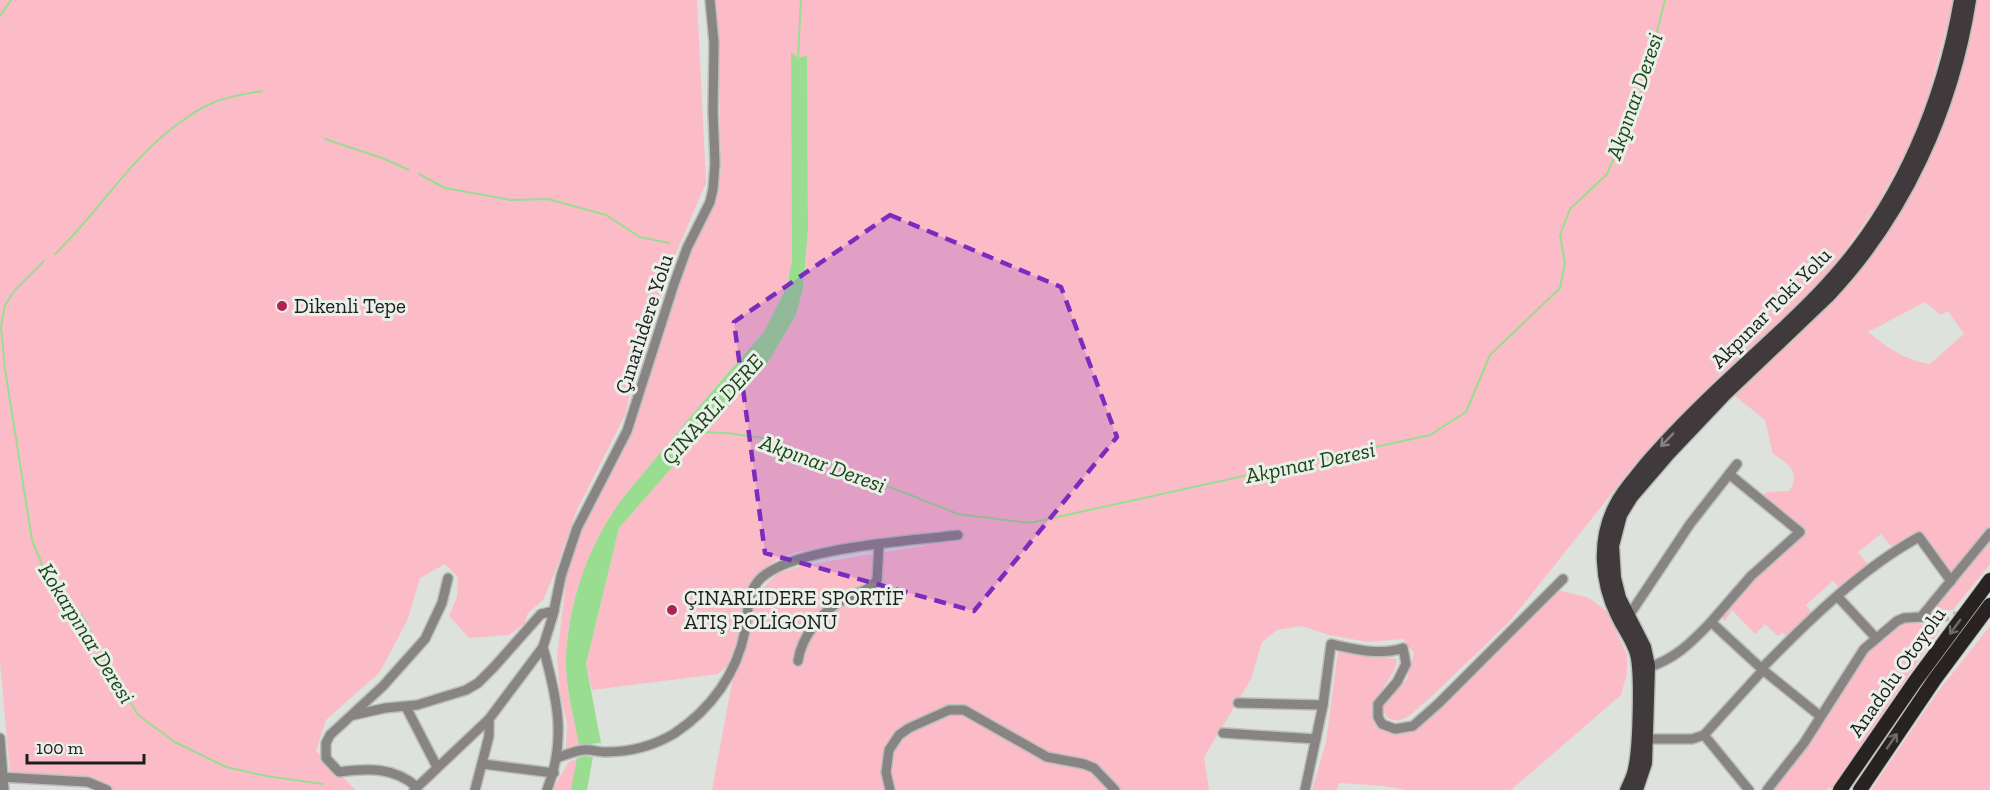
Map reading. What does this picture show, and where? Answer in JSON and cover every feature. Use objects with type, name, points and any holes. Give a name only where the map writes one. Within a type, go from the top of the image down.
[{"type":"highway","name":"Anadolu Otoyolu","points":[[1840,790],[1916,680],[1990,580]]},
{"type":"highway","name":"Anadolu Otoyolu","points":[[1860,790],[1935,679],[1990,604]]},
{"type":"main road","name":"Akpınar Toki Yolu","points":[[1624,620],[1607,589],[1603,564],[1604,537],[1615,504],[1626,487],[1664,444],[1833,278],[1873,225],[1907,164],[1932,108],[1949,52],[1960,0]]},
{"type":"main road","name":"Akpınar Toki Yolu","points":[[1624,620],[1613,556],[1617,528],[1627,505],[1669,454],[1724,396],[1828,297],[1865,254],[1899,201],[1933,134],[1952,81],[1970,0]]},
{"type":"main road","points":[[1624,620],[1645,646],[1636,757],[1632,777],[1626,790]]},
{"type":"main road","points":[[1637,790],[1646,762],[1643,669]]},
{"type":"street","name":"Çınarlıdere Yolu","points":[[543,647],[554,612],[561,576],[577,528],[627,431],[687,248],[710,202],[715,171],[714,44],[710,0]]},
{"type":"street","points":[[1624,620],[1690,524],[1737,464]]},
{"type":"street","points":[[1643,669],[1668,660],[1684,650],[1750,576],[1800,532],[1729,474]]},
{"type":"street","points":[[1921,617],[1990,533]]},
{"type":"street","points":[[557,758],[580,750],[619,751],[643,747],[662,741],[677,731],[712,700],[726,681],[741,648],[753,588],[760,579],[784,564],[799,558],[879,544],[958,535]]},
{"type":"street","points":[[1647,739],[1692,739],[1704,735],[1800,628],[1895,550],[1919,537],[1951,581]]},
{"type":"street","points":[[798,661],[801,647],[820,618],[830,608],[873,585],[878,574],[879,544]]},
{"type":"street","points":[[448,578],[442,603],[425,639],[383,686],[330,735],[326,743],[326,758],[339,772],[379,769],[389,771],[408,779],[416,788],[489,719],[543,647]]},
{"type":"street","points":[[1305,790],[1323,705],[1331,644],[1391,652],[1403,648],[1406,664],[1397,682],[1378,704],[1378,717],[1383,724],[1395,729],[1413,726],[1440,703],[1563,579]]},
{"type":"street","points":[[1838,597],[1876,638]]},
{"type":"street","points":[[348,717],[367,711],[406,707],[455,695],[478,683],[541,614],[554,612]]},
{"type":"street","points":[[1767,790],[1804,743],[1856,659],[1876,638],[1904,618],[1940,618]]},
{"type":"street","points":[[1711,622],[1762,669],[1820,716]]},
{"type":"street","points":[[543,647],[559,712],[557,758],[547,790]]},
{"type":"street","points":[[1238,703],[1323,705]]},
{"type":"street","points":[[406,707],[437,766]]},
{"type":"street","points":[[890,790],[886,772],[890,750],[899,735],[949,710],[964,711],[1047,757],[1094,768],[1115,790]]},
{"type":"street","points":[[475,790],[489,735],[489,719]]},
{"type":"street","points":[[1223,734],[1316,738]]},
{"type":"street","points":[[1704,735],[1749,790]]},
{"type":"street","points":[[0,738],[4,790]]},
{"type":"street","points":[[483,764],[554,773]]},
{"type":"street","points":[[2,777],[88,782],[107,790]]},
{"type":"highlighted area","points":[[890,215],[1061,287],[1117,437],[974,611],[765,553],[734,322]]},
{"type":"shaded area","points":[[0,0],[697,0],[706,183],[643,338],[625,415],[577,510],[543,600],[528,613],[524,624],[509,635],[469,638],[449,616],[457,597],[458,577],[445,564],[420,578],[408,619],[380,672],[326,720],[316,751],[356,790],[114,790],[104,784],[79,777],[10,772],[0,662]]},
{"type":"shaded area","points":[[714,0],[1954,0],[1924,112],[1905,154],[1876,207],[1834,266],[1788,314],[1721,374],[1636,463],[1510,621],[1409,716],[1398,721],[1390,719],[1384,713],[1383,706],[1407,679],[1414,653],[1403,639],[1368,642],[1329,635],[1301,626],[1277,630],[1262,642],[1251,679],[1204,757],[1209,790],[712,790],[732,683],[759,592],[777,574],[801,566],[963,539],[953,532],[837,545],[797,552],[777,559],[751,580],[738,638],[727,666],[718,674],[592,690],[586,664],[619,528],[726,406],[767,364],[796,315],[803,289],[808,230],[807,55],[798,58],[792,259],[787,287],[763,333],[625,495],[612,513],[591,552],[576,593],[566,658],[568,690],[579,745],[566,748],[567,724],[560,692],[557,657],[568,564],[581,533],[631,435],[680,283],[696,239],[716,197],[721,170],[718,33]]},
{"type":"shaded area","points":[[1975,0],[1990,0],[1990,526],[1956,573],[1949,571],[1921,531],[1891,546],[1881,534],[1858,552],[1869,566],[1841,589],[1833,581],[1806,605],[1812,613],[1786,636],[1782,632],[1778,636],[1765,624],[1755,634],[1732,610],[1725,621],[1720,616],[1765,568],[1807,533],[1763,496],[1767,492],[1789,491],[1793,485],[1794,474],[1784,461],[1773,454],[1765,420],[1735,396],[1829,303],[1917,180],[1935,143],[1964,61]],"holes":[[[1925,302],[1941,315],[1948,311],[1964,334],[1930,364],[1905,357],[1868,332]]]},
{"type":"shaded area","points":[[1990,540],[1990,564],[1953,610],[1932,611],[1932,609]]},
{"type":"shaded area","points":[[1554,589],[1589,598],[1608,612],[1627,655],[1627,673],[1621,695],[1511,790],[1406,790],[1339,783],[1337,790],[1312,790],[1326,742],[1338,652],[1397,659],[1396,666],[1381,693],[1379,712],[1382,724],[1413,726]]},
{"type":"shaded area","points":[[1908,620],[1940,629],[1831,790],[1829,787],[1827,790],[1772,790],[1799,758],[1859,664],[1873,647]]},
{"type":"shaded area","points":[[1990,626],[1990,790],[1871,790],[1937,693]]},
{"type":"shaded area","points":[[585,756],[578,790],[552,790],[569,762]]},
{"type":"water","name":"ÇINARLI DERE","points":[[791,52],[798,58],[807,55],[808,230],[803,289],[796,315],[767,364],[726,406],[619,528],[586,664],[601,743],[579,745],[568,690],[566,658],[576,593],[591,552],[612,513],[625,495],[763,333],[787,287],[792,259]]},
{"type":"water","points":[[593,757],[587,790],[571,790],[577,758]]},
{"type":"waterway","points":[[0,16],[11,0]]},
{"type":"waterway","points":[[798,58],[801,0]]},
{"type":"waterway","name":"Akpınar Deresi","points":[[701,432],[769,439],[958,514],[1030,523],[1430,435],[1466,412],[1490,355],[1560,288],[1565,263],[1560,235],[1570,209],[1607,174],[1629,125],[1643,86],[1665,0]]},
{"type":"waterway","name":"Kokarpınar Deresi","points":[[55,254],[132,166],[166,133],[193,113],[214,102],[262,91]]},
{"type":"waterway","points":[[325,139],[382,158],[409,170]]},
{"type":"waterway","points":[[419,174],[445,188],[511,200],[548,199],[606,215],[640,237],[669,243]]},
{"type":"waterway","name":"Kokarpınar Deresi","points":[[44,261],[15,290],[5,305],[1,327],[5,369],[32,540],[43,567],[85,620],[98,648],[138,715],[175,742],[226,767],[266,776],[323,784]]},
{"type":"tunnel","points":[[1940,618],[1964,615]]},
{"type":"place","name":"Dikenli Tepe","points":[[282,306]]},
{"type":"place","name":"ÇINARLIDERE SPORTİF ATIŞ POLİGONU","points":[[672,610]]}]
